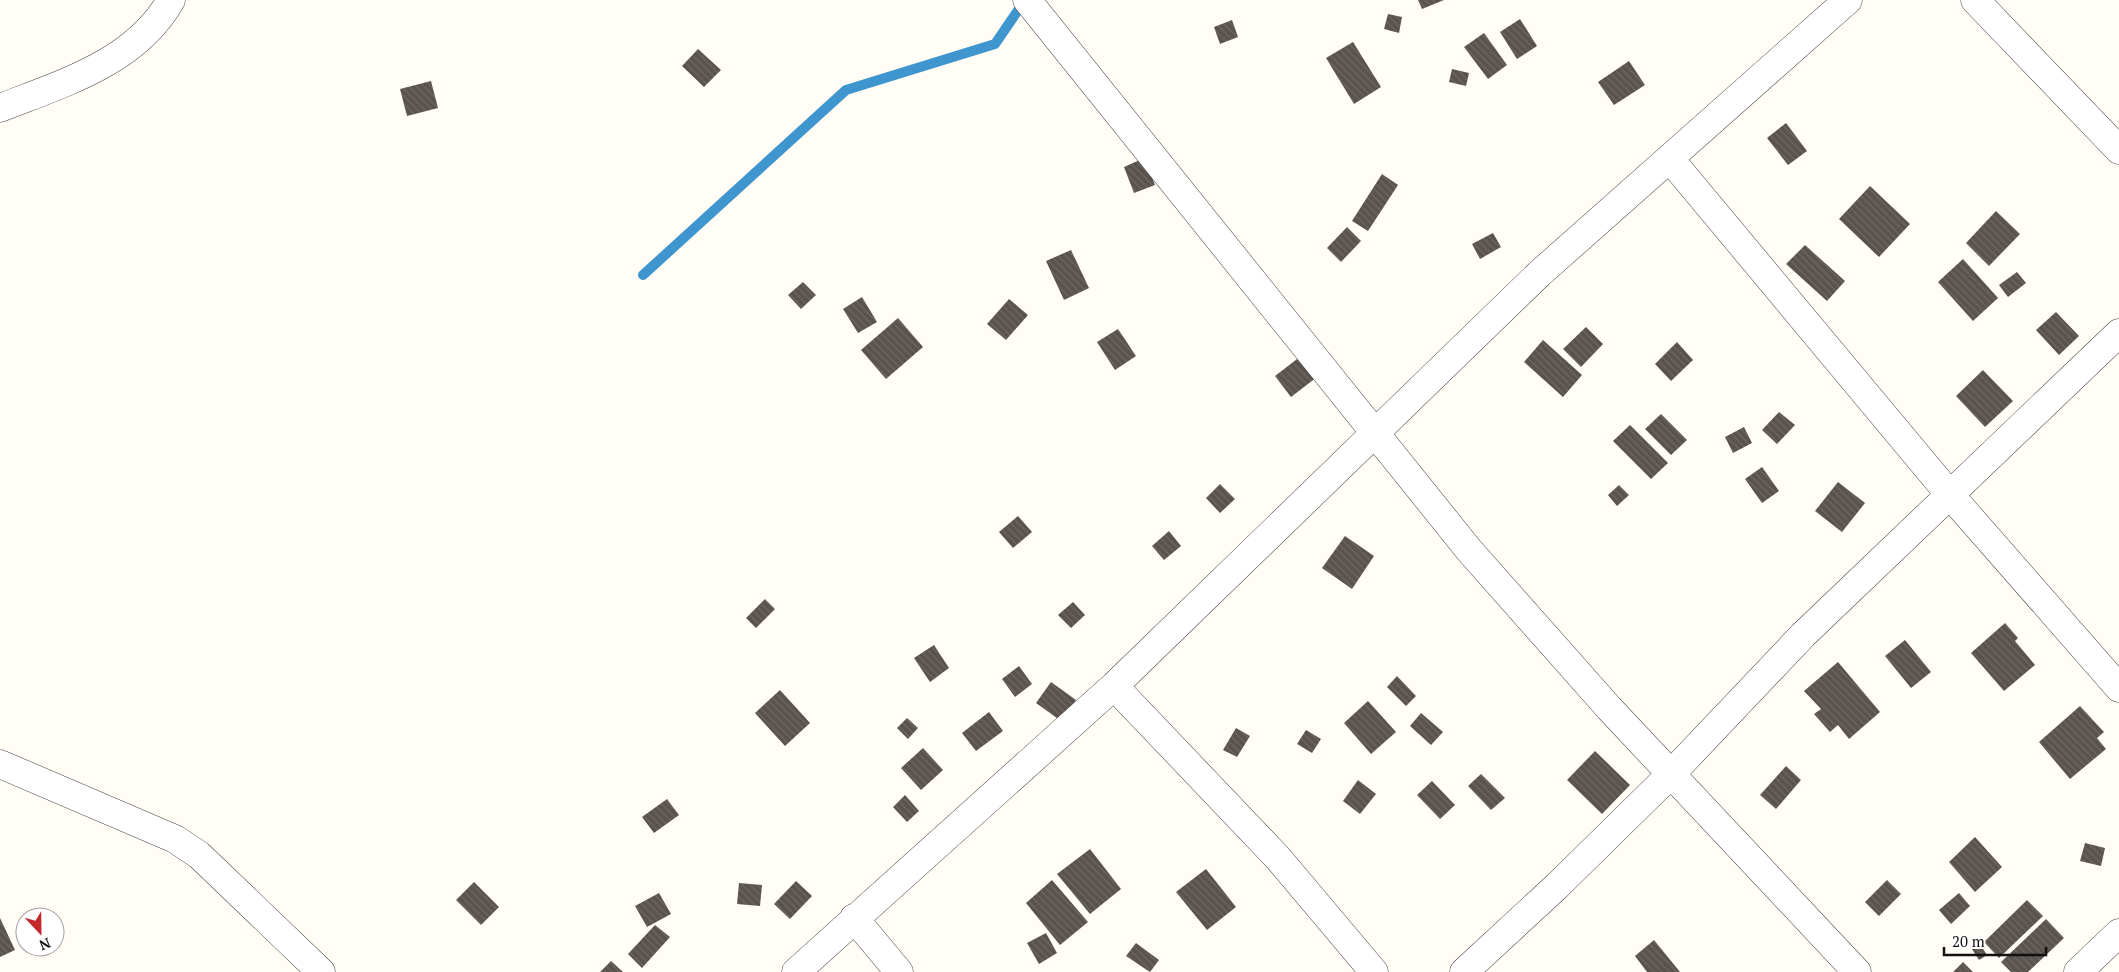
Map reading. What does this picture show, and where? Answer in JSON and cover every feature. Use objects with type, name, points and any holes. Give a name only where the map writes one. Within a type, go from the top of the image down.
[{"type":"street","points":[[0,108],[98,68],[132,46],[164,12],[171,0]]},
{"type":"street","points":[[1027,0],[1374,436],[1475,558],[1609,708],[1857,972]]},
{"type":"street","points":[[796,972],[1114,686],[1539,274],[1848,0]]},
{"type":"street","points":[[1975,0],[2119,150]]},
{"type":"street","points":[[1670,159],[1951,496],[2119,688]]},
{"type":"street","points":[[1464,972],[1557,886],[1672,773],[1803,635],[1951,496],[2119,333]]},
{"type":"street","points":[[1114,686],[1278,858],[1374,972]]},
{"type":"street","points":[[0,764],[175,839],[199,855],[321,972]]},
{"type":"street","points":[[854,918],[899,972]]},
{"type":"street","points":[[2078,972],[2119,933]]},
{"type":"building","points":[[1418,0],[1444,0],[1422,9]]},
{"type":"building","points":[[1388,14],[1402,17],[1399,33],[1384,29]]},
{"type":"building","points":[[1520,19],[1537,46],[1517,59],[1500,32]]},
{"type":"building","points":[[1232,20],[1238,37],[1220,44],[1214,27]]},
{"type":"building","points":[[1484,33],[1507,65],[1488,79],[1464,47]]},
{"type":"building","points":[[1353,42],[1381,87],[1354,104],[1326,58]]},
{"type":"building","points":[[698,49],[721,70],[704,87],[682,66]]},
{"type":"building","points":[[1629,61],[1645,85],[1614,105],[1598,82]]},
{"type":"building","points":[[1452,69],[1469,73],[1466,86],[1449,82]]},
{"type":"building","points":[[431,81],[438,108],[407,116],[400,89]]},
{"type":"building","points":[[1786,123],[1807,151],[1788,165],[1767,138]]},
{"type":"building","points":[[1144,158],[1155,185],[1134,193],[1124,167]]},
{"type":"building","points":[[1382,174],[1398,185],[1368,231],[1352,221]]},
{"type":"building","points":[[1870,186],[1910,224],[1879,257],[1839,219]]},
{"type":"building","points":[[1996,211],[2020,234],[1989,266],[1966,243]]},
{"type":"building","points":[[1347,227],[1361,241],[1341,262],[1327,248]]},
{"type":"building","points":[[1493,233],[1501,247],[1480,259],[1472,244]]},
{"type":"building","points":[[1805,245],[1845,281],[1827,301],[1786,264]]},
{"type":"building","points":[[1071,250],[1089,288],[1064,300],[1046,261]]},
{"type":"building","points":[[1963,259],[1998,298],[1973,321],[1938,282]]},
{"type":"building","points":[[2017,272],[2026,283],[2008,297],[1999,285]]},
{"type":"building","points":[[803,282],[816,295],[801,309],[788,295]]},
{"type":"building","points":[[862,297],[877,322],[858,333],[843,309]]},
{"type":"building","points":[[1009,299],[1028,315],[1006,340],[987,324]]},
{"type":"building","points":[[2056,312],[2079,336],[2059,355],[2036,330]]},
{"type":"building","points":[[898,318],[923,347],[886,379],[861,350]]},
{"type":"building","points":[[1586,327],[1603,344],[1581,367],[1563,349]]},
{"type":"building","points":[[1118,329],[1136,356],[1115,370],[1097,342]]},
{"type":"building","points":[[1543,340],[1582,375],[1563,397],[1524,362]]},
{"type":"building","points":[[1677,342],[1693,360],[1671,381],[1655,364]]},
{"type":"building","points":[[1301,356],[1317,377],[1291,397],[1275,376]]},
{"type":"building","points":[[1983,370],[2013,401],[1985,427],[1956,396]]},
{"type":"building","points":[[1779,412],[1795,425],[1777,444],[1762,430]]},
{"type":"building","points":[[1661,414],[1687,440],[1671,455],[1645,429]]},
{"type":"building","points":[[1630,425],[1668,463],[1651,479],[1613,441]]},
{"type":"building","points":[[1744,427],[1752,443],[1733,453],[1725,437]]},
{"type":"building","points":[[1762,467],[1779,491],[1762,503],[1745,479]]},
{"type":"building","points":[[1838,482],[1865,503],[1842,532],[1815,511]]},
{"type":"building","points":[[1220,484],[1235,499],[1220,513],[1206,498]]},
{"type":"building","points":[[1619,485],[1629,495],[1617,506],[1608,495]]},
{"type":"building","points":[[1018,516],[1032,532],[1013,548],[999,532]]},
{"type":"building","points":[[1169,531],[1181,546],[1164,560],[1152,546]]},
{"type":"building","points":[[1345,536],[1374,556],[1352,589],[1322,568]]},
{"type":"building","points":[[765,599],[775,609],[756,628],[746,618]]},
{"type":"building","points":[[1073,602],[1085,615],[1071,628],[1058,615]]},
{"type":"building","points":[[2005,623],[2018,638],[2015,641],[2035,665],[2004,691],[1971,653]]},
{"type":"building","points":[[1905,640],[1931,672],[1911,688],[1885,656]]},
{"type":"building","points":[[934,645],[949,668],[930,682],[914,658]]},
{"type":"building","points":[[1838,662],[1880,712],[1849,739],[1838,725],[1830,732],[1814,714],[1821,709],[1804,691]]},
{"type":"building","points":[[1019,666],[1032,684],[1015,697],[1002,679]]},
{"type":"building","points":[[1397,676],[1416,696],[1406,706],[1387,687]]},
{"type":"building","points":[[1051,682],[1076,700],[1061,721],[1036,703]]},
{"type":"building","points":[[780,690],[810,723],[785,746],[755,713]]},
{"type":"building","points":[[1368,701],[1396,732],[1371,754],[1344,723]]},
{"type":"building","points":[[2080,706],[2104,732],[2097,738],[2106,749],[2070,779],[2039,742]]},
{"type":"building","points":[[989,712],[1003,731],[976,751],[962,733]]},
{"type":"building","points":[[1421,713],[1443,732],[1431,745],[1410,726]]},
{"type":"building","points":[[907,718],[918,728],[908,739],[897,728]]},
{"type":"building","points":[[1236,728],[1250,736],[1237,757],[1223,750]]},
{"type":"building","points":[[1306,730],[1321,739],[1312,753],[1297,744]]},
{"type":"building","points":[[923,748],[943,770],[921,790],[901,768]]},
{"type":"building","points":[[1595,751],[1630,785],[1602,814],[1567,780]]},
{"type":"building","points":[[1786,766],[1801,780],[1776,809],[1760,795]]},
{"type":"building","points":[[1481,774],[1505,798],[1491,810],[1468,786]]},
{"type":"building","points":[[1358,780],[1376,794],[1360,814],[1343,801]]},
{"type":"building","points":[[1432,781],[1455,805],[1440,819],[1417,795]]},
{"type":"building","points":[[905,795],[919,811],[907,822],[893,807]]},
{"type":"building","points":[[667,799],[679,815],[654,833],[642,817]]},
{"type":"building","points":[[1975,837],[2002,867],[1975,892],[1949,862]]},
{"type":"building","points":[[2085,843],[2105,848],[2101,866],[2080,861]]},
{"type":"building","points":[[1090,849],[1121,889],[1090,914],[1057,874]]},
{"type":"building","points":[[1206,869],[1236,907],[1207,930],[1176,892]]},
{"type":"building","points":[[1052,880],[1088,922],[1060,945],[1026,903]]},
{"type":"building","points":[[1887,880],[1901,894],[1879,916],[1865,902]]},
{"type":"building","points":[[796,881],[812,896],[790,919],[774,904]]},
{"type":"building","points":[[474,882],[499,907],[481,925],[456,900]]},
{"type":"building","points":[[739,883],[762,885],[760,906],[737,904]]},
{"type":"building","points":[[659,893],[671,914],[647,927],[635,906]]},
{"type":"building","points":[[1959,893],[1970,906],[1951,924],[1939,910]]},
{"type":"building","points":[[2027,900],[2043,916],[1999,958],[1984,942]]},
{"type":"building","points":[[0,918],[15,950],[0,957]]},
{"type":"building","points":[[2046,919],[2064,938],[2028,972],[2011,972],[2001,962]]},
{"type":"building","points":[[655,925],[670,937],[642,968],[628,954]]},
{"type":"building","points":[[1046,933],[1057,953],[1039,964],[1027,943]]},
{"type":"building","points":[[1654,940],[1680,972],[1647,972],[1635,956]]},
{"type":"building","points":[[1978,941],[1987,955],[1979,960],[1970,946]]},
{"type":"building","points":[[1136,943],[1159,960],[1150,972],[1126,956]]},
{"type":"building","points":[[611,961],[623,972],[600,972]]},
{"type":"building","points":[[1963,962],[1973,972],[1953,972]]},
{"type":"waterway","points":[[643,275],[846,90],[995,44],[1025,0]]}]
